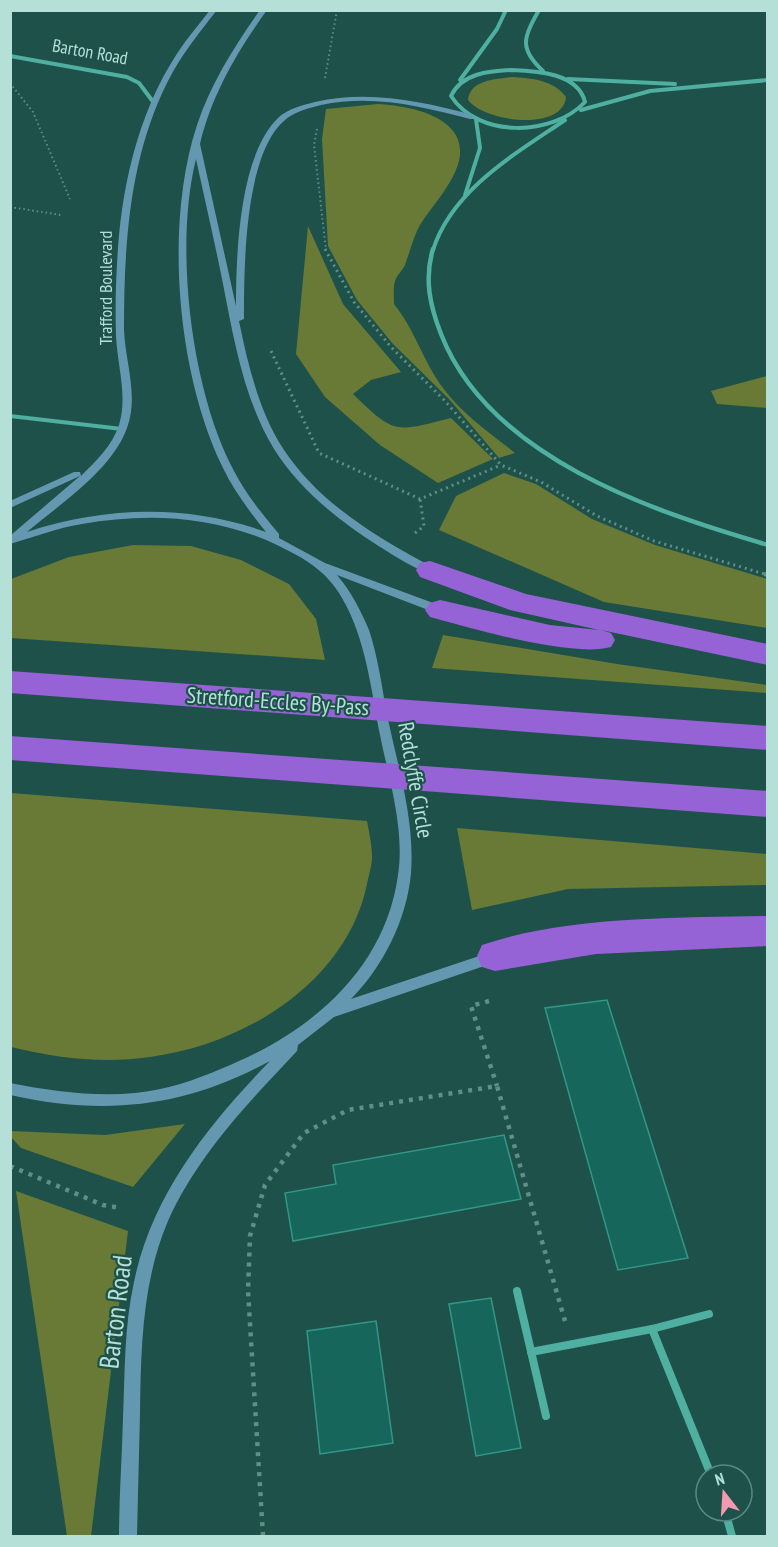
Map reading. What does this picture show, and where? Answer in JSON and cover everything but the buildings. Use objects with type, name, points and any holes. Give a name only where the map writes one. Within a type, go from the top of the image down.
[{"type":"highway","points":[[430,570],[520,603],[768,657]]},
{"type":"highway","points":[[440,610],[550,635],[768,657]]},
{"type":"highway","name":"Stretford-Eccles By-Pass","points":[[10,682],[768,738]]},
{"type":"highway","points":[[10,748],[768,804]]},
{"type":"highway","points":[[495,956],[542,945],[631,936],[768,931]]},
{"type":"main road","name":"Trafford Boulevard","points":[[11,540],[103,459],[122,429],[129,397],[120,334],[120,248],[123,212],[136,152],[154,103],[181,53],[214,10]]},
{"type":"main road","points":[[264,10],[223,72],[195,140],[182,214],[186,312],[206,414],[224,463],[244,498],[280,542]]},
{"type":"main road","points":[[241,350],[242,249],[249,193],[257,163],[268,136],[280,120],[301,109],[321,103],[376,98],[432,106],[473,118]]},
{"type":"main road","points":[[195,140],[241,350],[264,421],[293,469],[343,518],[376,541],[430,570]]},
{"type":"main road","points":[[10,505],[62,484],[103,459]]},
{"type":"main road","name":"Redclyffe Circle","points":[[10,1089],[75,1100],[131,1100],[183,1089],[245,1068],[301,1037],[333,1011],[360,982],[385,942],[398,913],[407,854],[405,829],[366,639],[360,619],[322,565],[262,532],[222,521],[177,515],[138,514],[93,519],[44,529],[11,540]]},
{"type":"main road","points":[[322,565],[440,610]]},
{"type":"main road","points":[[333,1011],[495,956]]},
{"type":"main road","name":"Barton Road","points":[[128,1536],[134,1337],[140,1288],[151,1247],[191,1167],[259,1082],[301,1037]]},
{"type":"street","points":[[506,10],[497,29],[458,83],[451,96],[453,104],[473,118],[519,127],[545,125],[565,120]]},
{"type":"street","points":[[539,10],[526,33],[524,45],[533,63],[546,73]]},
{"type":"street","name":"Barton Road","points":[[10,56],[34,62],[122,75],[136,81],[154,103]]},
{"type":"street","points":[[458,83],[499,70],[546,73],[562,78],[693,85]]},
{"type":"street","points":[[562,78],[581,90],[585,97],[580,110]]},
{"type":"street","points":[[465,196],[580,110],[623,97],[693,85],[768,80]]},
{"type":"street","points":[[473,118],[483,139],[481,154],[471,174],[465,196],[437,238],[429,260],[428,289],[436,324],[450,356],[476,393],[505,420],[545,451],[596,482],[671,516],[768,545]]},
{"type":"street","points":[[517,1291],[546,1416]]},
{"type":"street","points":[[531,1352],[652,1329],[709,1314]]},
{"type":"street","points":[[652,1329],[706,1463]]},
{"type":"lane","points":[[10,416],[122,429]]},
{"type":"path","points":[[267,344],[319,453],[420,500],[501,465],[445,401],[391,347],[354,302],[336,273],[324,246],[314,145],[337,10]]},
{"type":"path","points":[[10,83],[33,112],[55,158],[70,199]]},
{"type":"path","points":[[10,207],[61,215]]},
{"type":"path","points":[[406,538],[424,526],[420,500]]},
{"type":"path","points":[[489,1001],[471,1006],[497,1086],[572,1344]]},
{"type":"path","points":[[262,1536],[248,1291],[250,1236],[265,1185],[304,1133],[348,1110],[497,1086]]},
{"type":"path","points":[[10,1166],[103,1205],[121,1208]]},
{"type":"green space","points":[[512,77],[549,83],[566,97],[562,108],[552,115],[522,120],[490,114],[477,108],[468,100],[473,88],[478,84]]},
{"type":"green space","points":[[378,104],[397,106],[432,115],[446,124],[455,134],[460,148],[458,165],[448,185],[417,231],[405,265],[395,281],[394,304],[408,324],[443,388],[477,423],[515,453],[499,458],[449,399],[393,344],[357,300],[328,246],[322,139],[326,109]]},
{"type":"green space","points":[[308,226],[343,304],[401,372],[371,380],[353,394],[378,417],[397,427],[418,426],[451,418],[493,459],[438,483],[380,445],[325,397],[296,354]]},
{"type":"green space","points":[[767,376],[767,408],[717,404],[711,391]]},
{"type":"green space","points":[[504,473],[536,484],[592,519],[655,545],[767,579],[767,628],[604,602],[439,530],[456,496]]},
{"type":"green space","points":[[133,545],[191,546],[241,560],[289,584],[316,619],[325,660],[11,638],[11,579],[69,557]]},
{"type":"green space","points":[[443,635],[617,664],[767,685],[767,693],[432,668]]},
{"type":"green space","points":[[11,793],[367,821],[371,843],[371,867],[356,919],[338,951],[314,979],[286,1003],[255,1023],[221,1039],[185,1050],[150,1057],[97,1060],[45,1054],[11,1047]]},
{"type":"green space","points":[[457,828],[767,854],[767,885],[568,889],[472,910]]},
{"type":"green space","points":[[185,1124],[133,1187],[21,1148],[11,1137],[11,1131],[105,1135]]},
{"type":"green space","points":[[16,1191],[128,1231],[91,1536],[67,1536]]}]
